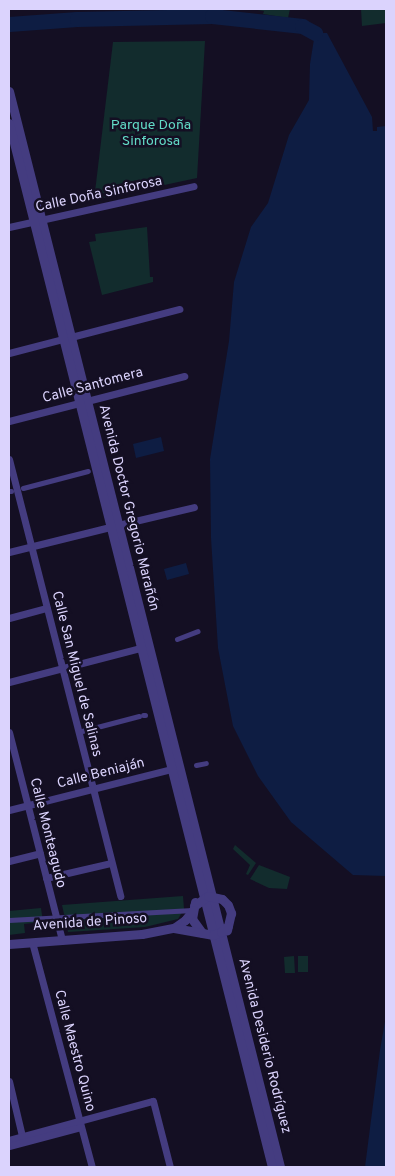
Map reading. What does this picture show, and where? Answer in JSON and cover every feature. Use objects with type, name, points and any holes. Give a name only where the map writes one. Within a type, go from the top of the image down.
[{"type":"street","name":"Avenida Doctor Gregorio Marañón","points":[[9,91],[37,221]]},
{"type":"street","name":"Avenida Doctor Gregorio Marañón","points":[[9,124],[37,221],[208,897],[221,931],[220,946]]},
{"type":"street","name":"Calle Doña Sinforosa","points":[[9,227],[194,186]]},
{"type":"street","points":[[9,353],[179,309]]},
{"type":"street","name":"Calle Santomera","points":[[9,421],[184,376]]},
{"type":"street","name":"Calle San Miguel de Salinas","points":[[9,458],[120,896]]},
{"type":"street","points":[[23,488],[88,471]]},
{"type":"street","points":[[9,552],[194,507]]},
{"type":"street","points":[[9,618],[47,608]]},
{"type":"street","points":[[177,639],[198,631]]},
{"type":"street","name":"Avenida Doctor Gregorio Marañón","points":[[145,647],[171,769],[200,885],[208,897]]},
{"type":"street","points":[[9,682],[145,647]]},
{"type":"street","points":[[78,732],[142,715]]},
{"type":"street","name":"Calle Monteagudo","points":[[9,732],[10,745],[28,806],[62,940]]},
{"type":"street","points":[[196,765],[206,763]]},
{"type":"street","name":"Calle Beniaján","points":[[9,810],[171,769]]},
{"type":"street","points":[[9,861],[40,853]]},
{"type":"street","points":[[46,878],[111,863]]},
{"type":"street","points":[[200,885],[192,919],[200,932],[220,946]]},
{"type":"street","points":[[174,928],[208,897],[222,899],[228,905],[231,913],[221,931],[220,946]]},
{"type":"street","points":[[9,920],[194,908]]},
{"type":"street","name":"Avenida de Pinoso","points":[[9,944],[142,934],[174,928],[200,932],[221,931]]},
{"type":"street","name":"Calle Maestro Quino","points":[[32,942],[92,1167]]},
{"type":"street","name":"Avenida Desiderio Rodríguez","points":[[220,946],[272,1167]]},
{"type":"street","name":"Avenida Desiderio Rodríguez","points":[[220,946],[280,1167]]},
{"type":"street","points":[[9,1081],[22,1136]]},
{"type":"street","points":[[9,1139],[80,1124],[153,1102],[170,1167]]},
{"type":"street","points":[[9,1139],[80,1124]]},
{"type":"green space","points":[[251,9],[290,9],[288,18],[263,14],[264,11]]},
{"type":"green space","points":[[361,9],[386,9],[386,23],[362,26]]},
{"type":"green space","name":"Parque Doña Sinforosa","points":[[205,41],[197,178],[94,200],[113,42]]},
{"type":"green space","points":[[147,227],[150,277],[153,277],[153,282],[102,295],[89,242],[96,241],[95,234]]},
{"type":"green space","points":[[235,845],[256,863],[248,875],[246,874],[250,865],[233,849]]},
{"type":"green space","points":[[259,865],[290,877],[287,889],[269,888],[250,879]]},
{"type":"green space","points":[[183,896],[184,909],[178,919],[145,927],[68,932],[62,905]]},
{"type":"green space","points":[[41,908],[43,922],[24,924],[25,933],[9,935],[9,911]]},
{"type":"green space","points":[[294,956],[295,973],[285,973],[284,957]]},
{"type":"green space","points":[[298,956],[308,956],[308,972],[298,972]]},
{"type":"water","points":[[315,33],[327,33],[372,117],[373,131],[377,131],[377,127],[386,126],[386,876],[353,875],[291,822],[258,776],[233,726],[218,648],[211,538],[210,459],[229,341],[234,282],[251,227],[268,203],[289,135],[309,100],[310,64]]},
{"type":"water","points":[[161,437],[164,451],[136,458],[133,444]]},
{"type":"water","points":[[186,563],[189,574],[167,580],[164,569]]},
{"type":"water","points":[[386,1016],[386,1167],[365,1167],[380,1050]]},
{"type":"waterway","points":[[9,24],[77,19],[212,16],[302,26],[315,33]]}]
